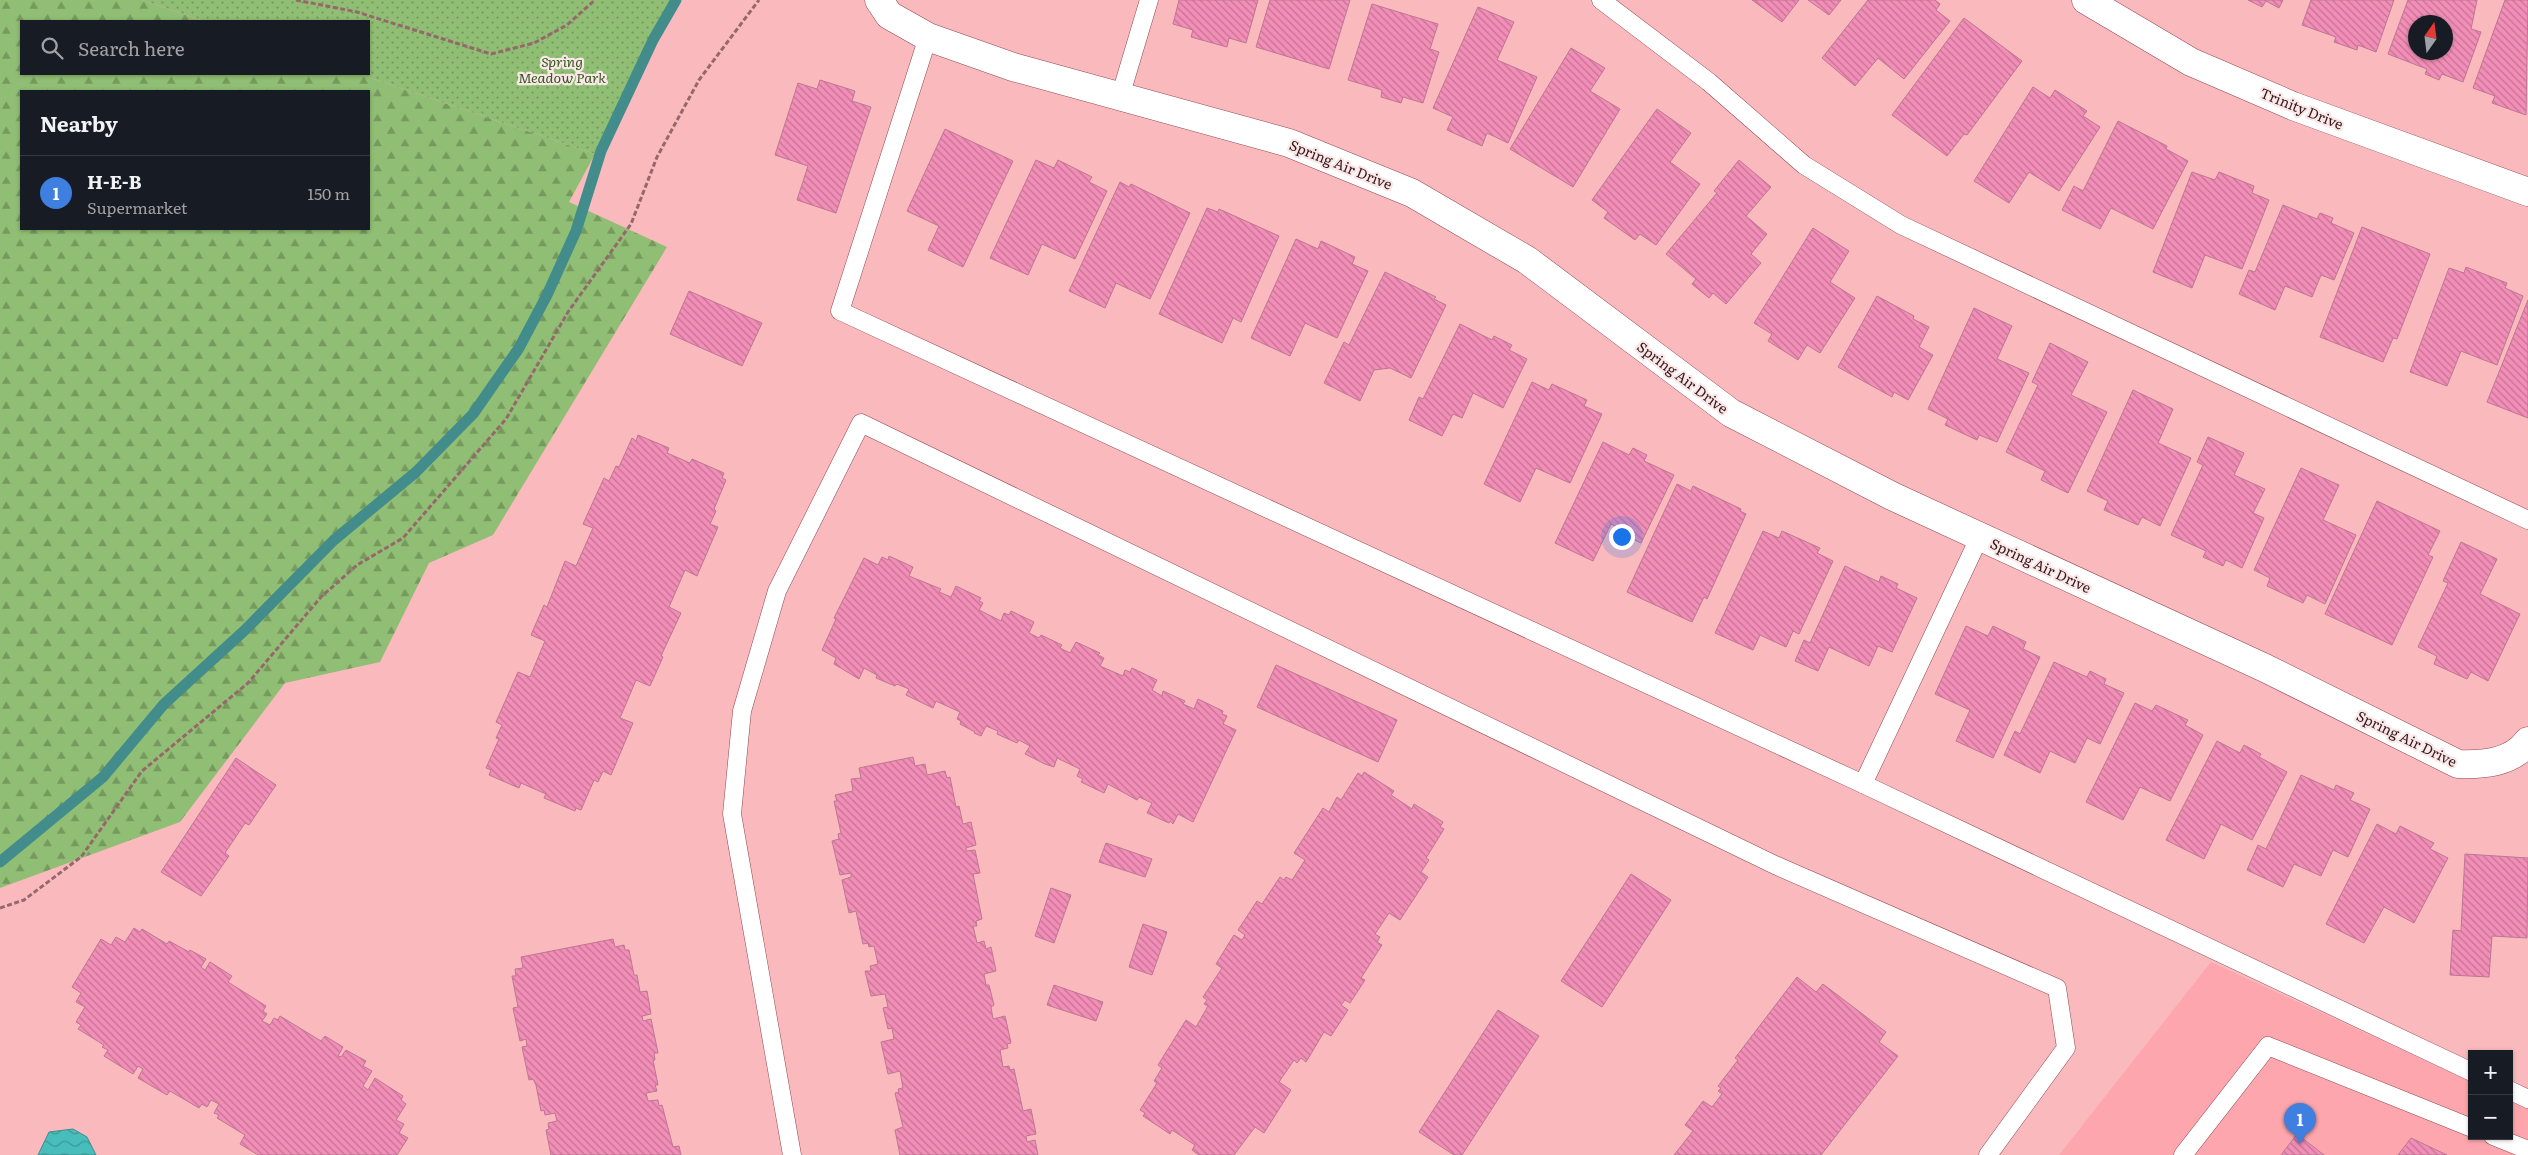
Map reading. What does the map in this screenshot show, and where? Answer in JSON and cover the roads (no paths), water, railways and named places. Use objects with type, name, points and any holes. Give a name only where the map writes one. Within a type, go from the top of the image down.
[{"type":"street","name":"Spring Air Drive","points":[[879,0],[889,15],[928,37],[1014,67],[1289,143],[1412,193],[1527,260],[1731,413],[1892,496],[2265,668],[2458,764],[2480,765],[2502,760],[2522,749],[2528,741]]},
{"type":"street","name":"Trinity Drive","points":[[2086,0],[2191,62],[2293,106],[2528,192]]},
{"type":"lane","points":[[1120,97],[1149,0]]},
{"type":"lane","points":[[1601,0],[1709,82],[1804,165],[1901,225],[2528,520]]},
{"type":"lane","points":[[928,37],[840,311],[1863,784],[2468,1070]]},
{"type":"lane","points":[[792,1155],[732,814],[737,758],[742,711],[777,591],[861,423],[1775,865],[2057,988],[2066,1048],[1988,1155]]},
{"type":"lane","points":[[1863,784],[1980,536]]},
{"type":"lane","points":[[2183,1155],[2268,1046],[2468,1126]]},
{"type":"lane","points":[[2513,1092],[2528,1099]]},
{"type":"lane","points":[[2503,1140],[2528,1150]]},
{"type":"water","points":[[73,1129],[87,1137],[96,1155],[38,1155],[49,1132]]},
{"type":"waterway","points":[[0,862],[103,777],[164,704],[245,630],[334,540],[416,472],[473,414],[519,348],[547,295],[576,231],[601,151],[653,40],[676,0]]},
{"type":"place","name":"H-E-B","points":[[2300,1144]]},
{"type":"park label","name":"Spring Meadow Park","points":[[562,69]]}]
